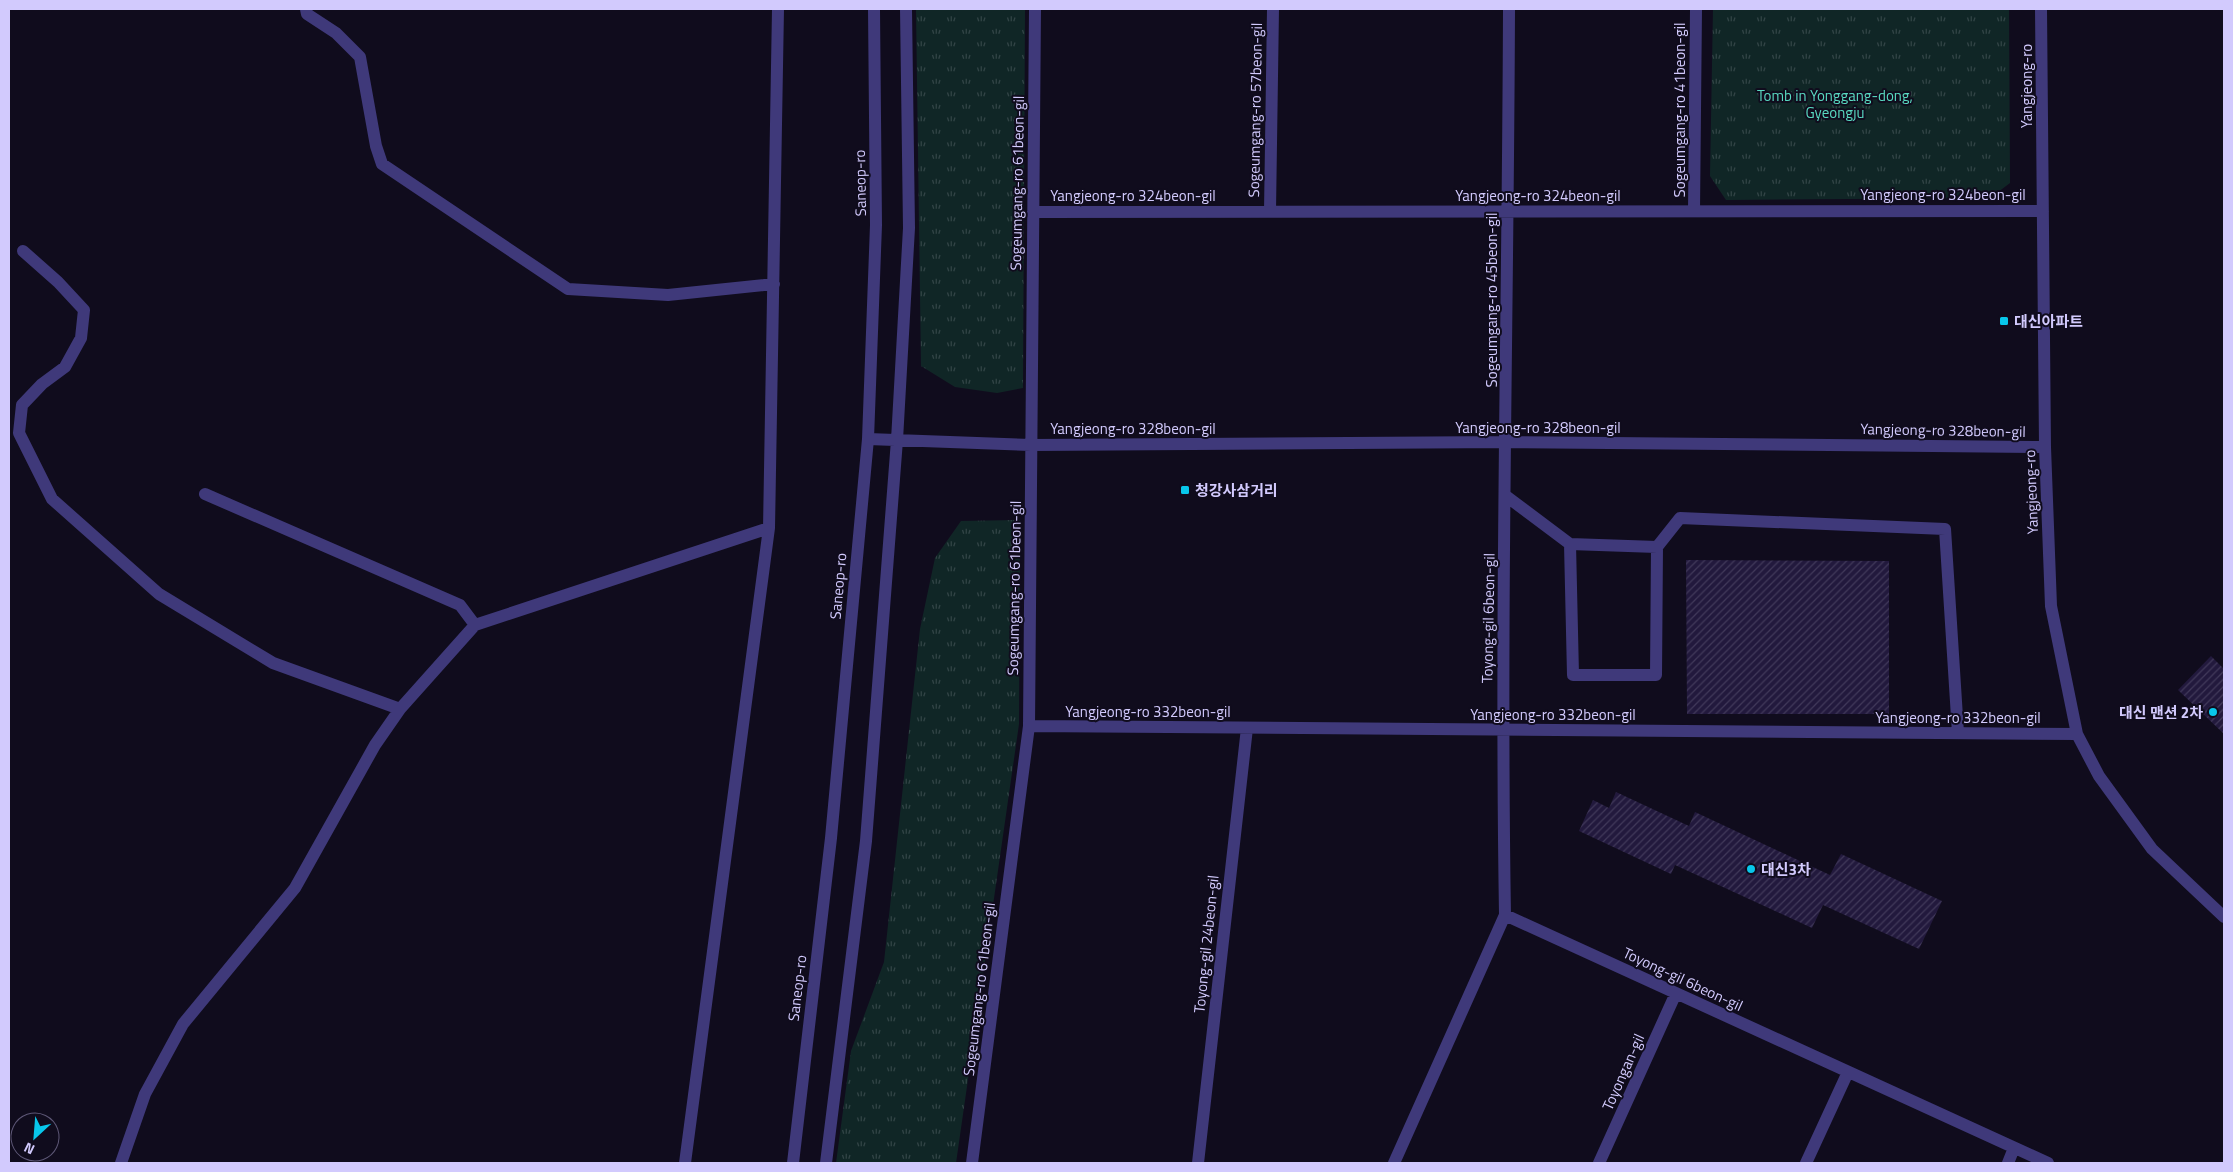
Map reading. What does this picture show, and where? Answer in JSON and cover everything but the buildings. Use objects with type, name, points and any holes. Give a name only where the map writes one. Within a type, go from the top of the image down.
[{"type":"street","points":[[306,9],[307,14],[336,33],[360,58],[376,146],[382,164],[568,289],[668,295],[774,284]]},
{"type":"street","points":[[685,1163],[769,528],[778,9]]},
{"type":"street","name":"Saneop-ro","points":[[793,1163],[831,838],[868,439],[876,225],[874,9]]},
{"type":"street","points":[[826,1163],[866,842],[897,440],[909,228],[906,9]]},
{"type":"street","name":"Sogeumgang-ro 61beon-gil","points":[[972,1163],[1028,726],[1035,9]]},
{"type":"street","name":"Sogeumgang-ro 57beon-gil","points":[[1270,211],[1273,9]]},
{"type":"street","name":"Sogeumgang-ro 45beon-gil","points":[[1506,442],[1509,9]]},
{"type":"street","name":"Sogeumgang-ro 41beon-gil","points":[[1694,211],[1696,9]]},
{"type":"street","name":"Yangjeong-ro","points":[[2041,9],[2045,447],[2051,606],[2077,734],[2100,776],[2152,849],[2224,917]]},
{"type":"street","name":"Yangjeong-ro 324beon-gil","points":[[1033,212],[2043,211]]},
{"type":"street","points":[[23,251],[58,282],[84,310],[81,338],[65,366],[42,384],[22,405],[19,433],[52,499],[159,594],[273,663],[400,709]]},
{"type":"street","name":"Yangjeong-ro 328beon-gil","points":[[868,439],[1031,445],[1506,442],[2045,447]]},
{"type":"street","name":"Toyong-gil 6beon-gil","points":[[1394,1163],[1505,915],[1502,730],[1506,442]]},
{"type":"street","points":[[205,494],[460,605],[476,625]]},
{"type":"street","points":[[1506,496],[1570,544],[1657,547]]},
{"type":"street","points":[[1570,544],[1573,675],[1656,675],[1657,547],[1680,518],[1945,529],[1958,733]]},
{"type":"street","points":[[120,1163],[145,1094],[183,1024],[295,888],[375,745],[400,709],[476,625],[769,528]]},
{"type":"street","name":"Yangjeong-ro 332beon-gil","points":[[1028,726],[2077,734]]},
{"type":"street","name":"Toyong-gil 24beon-gil","points":[[1198,1163],[1247,728]]},
{"type":"street","name":"Toyong-gil 6beon-gil","points":[[1505,915],[2048,1163]]},
{"type":"street","name":"Toyongan-gil","points":[[1600,1163],[1676,993]]},
{"type":"street","points":[[1806,1163],[1848,1072]]},
{"type":"street","points":[[2008,1163],[2014,1148]]},
{"type":"green space","points":[[916,9],[1025,9],[1023,388],[997,393],[955,387],[921,366]]},
{"type":"green space","name":"Tomb in Yonggang-dong, Gyeongju","points":[[1713,9],[2009,9],[2010,183],[1990,198],[1726,200],[1710,176]]},
{"type":"green space","points":[[1020,520],[1019,724],[956,1163],[836,1163],[851,1051],[884,962],[920,629],[935,558],[961,521]]},
{"type":"place","name":"대신아파트","points":[[2004,321]]},
{"type":"place","name":"청강사삼거리","points":[[1185,490]]},
{"type":"place","name":"대신 맨션 2차","points":[[2213,712]]},
{"type":"place","name":"대신3차","points":[[1751,869]]}]
